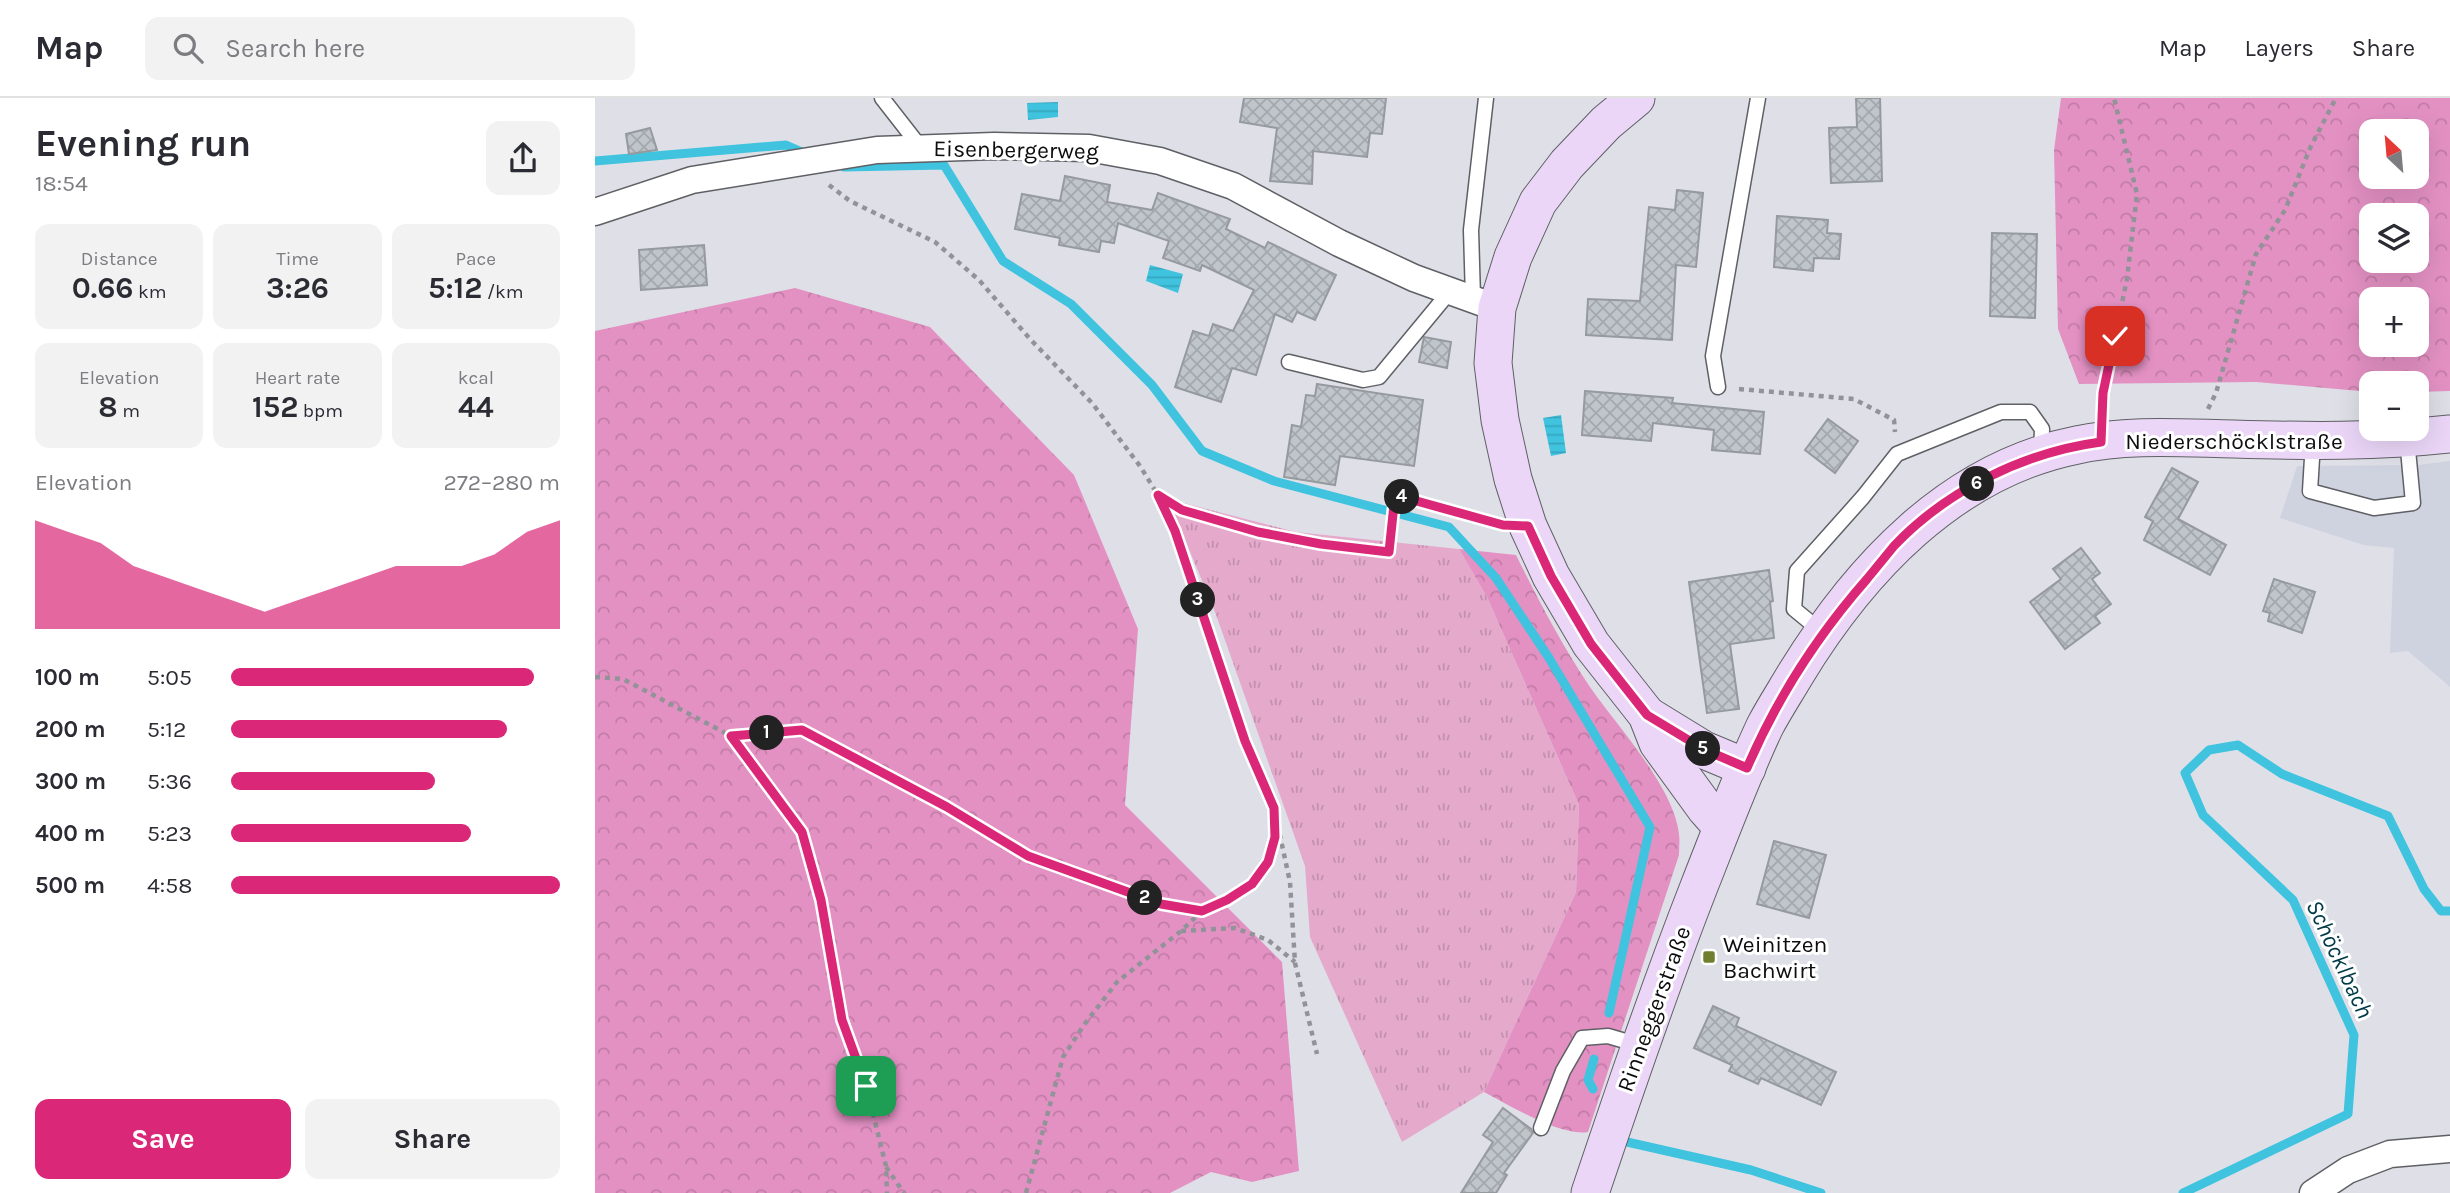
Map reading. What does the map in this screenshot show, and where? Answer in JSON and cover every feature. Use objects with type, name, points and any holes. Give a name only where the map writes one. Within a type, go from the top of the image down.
[{"type":"main road","points":[[1636,98],[1606,123],[1567,164],[1538,202],[1513,257],[1473,299],[1493,363],[1500,420],[1513,479],[1528,526],[1551,576],[1591,644],[1647,715],[1658,743],[1722,827]]},
{"type":"main road","name":"Niederschöcklstraße","points":[[2429,436],[2450,434]]},
{"type":"main road","name":"Niederschöcklstraße","points":[[1747,768],[1767,723],[1823,632],[1895,546],[1931,513],[1993,475],[2041,455],[2076,445],[2152,437],[2359,440]]},
{"type":"main road","points":[[1647,715],[1705,750],[1747,768]]},
{"type":"main road","name":"Rinneggerstraße","points":[[1590,1193],[1675,946],[1747,768]]},
{"type":"street","name":"Eisenbergerweg","points":[[595,212],[692,180],[877,150],[1089,148],[1160,161],[1233,186],[1414,278],[1473,299]]},
{"type":"street","points":[[2313,1193],[2347,1170],[2390,1154],[2450,1149]]},
{"type":"lane","points":[[882,98],[921,148]]},
{"type":"lane","points":[[1289,362],[1363,380],[1379,377],[1473,299],[1471,230],[1486,98]]},
{"type":"lane","points":[[1718,387],[1713,356],[1758,98]]},
{"type":"lane","points":[[1823,632],[1794,609],[1797,570],[1863,497],[1897,454],[2001,412],[2031,412],[2042,429],[2041,455]]},
{"type":"lane","points":[[2313,441],[2310,491],[2374,508],[2413,503],[2407,441]]},
{"type":"lane","points":[[1541,1128],[1563,1070],[1582,1038],[1608,1036],[1640,1045]]},
{"type":"path","points":[[2101,442],[2103,393],[2127,279],[2137,194],[2114,98]]},
{"type":"path","points":[[2193,437],[2216,393],[2256,254],[2285,210],[2311,146],[2336,98]]},
{"type":"path","points":[[814,160],[828,184],[850,201],[935,242],[979,280],[1030,339],[1092,403],[1140,466],[1158,495],[1175,531],[1245,741],[1274,808],[1290,882],[1295,963],[1317,1054]]},
{"type":"path","points":[[1718,387],[1854,399],[1894,420],[1897,454]]},
{"type":"path","points":[[1158,495],[1182,510],[1258,532],[1321,544],[1389,552],[1395,495],[1503,525],[1528,526]]},
{"type":"path","points":[[595,677],[623,679],[731,736],[802,832],[821,900],[842,1020],[866,1086],[886,1166],[887,1193]]},
{"type":"path","points":[[731,736],[802,730],[947,807],[1028,856],[1161,904],[1202,911]]},
{"type":"path","points":[[1026,1193],[1063,1057],[1117,982],[1202,911],[1227,900],[1252,884],[1268,862],[1275,837],[1274,808]]},
{"type":"path","points":[[1181,931],[1235,928],[1268,940],[1295,963]]},
{"type":"path","points":[[886,1166],[904,1193]]},
{"type":"shaded area","points":[[2450,461],[2450,687],[2408,651],[2390,653],[2394,548],[2364,545],[2280,518],[2297,466],[2419,465]]},
{"type":"green space","points":[[2061,98],[2450,98],[2450,391],[2429,392],[2429,371],[2359,371],[2359,391],[2256,382],[2079,384],[2058,329],[2054,150]]},
{"type":"green space","points":[[795,288],[930,327],[1074,475],[1138,629],[1125,805],[1282,962],[1299,1171],[1252,1182],[1211,1172],[1170,1193],[595,1193],[595,331]]},
{"type":"green space","points":[[1168,499],[1296,532],[1459,549],[1487,597],[1579,805],[1576,892],[1484,1092],[1402,1142],[1310,937],[1305,866],[1215,612]]},
{"type":"green space","points":[[1459,549],[1516,555],[1551,622],[1590,687],[1656,777],[1675,816],[1679,834],[1679,855],[1588,1132],[1564,1130],[1550,1125],[1484,1092],[1576,892],[1579,805],[1487,597]]},
{"type":"water","points":[[1058,102],[1058,117],[1028,120],[1027,103]]},
{"type":"water","points":[[1150,265],[1183,274],[1178,293],[1146,281]]},
{"type":"water","points":[[1561,415],[1566,453],[1551,456],[1543,418]]},
{"type":"building","points":[[1244,98],[1386,98],[1382,134],[1370,133],[1367,157],[1313,151],[1312,184],[1270,181],[1277,128],[1240,122]]},
{"type":"building","points":[[1856,98],[1880,98],[1882,181],[1831,183],[1829,128],[1857,127]]},
{"type":"building","points":[[650,128],[657,150],[629,154],[626,134]]},
{"type":"building","points":[[1065,176],[1110,185],[1107,202],[1152,210],[1158,193],[1230,219],[1226,229],[1265,248],[1268,242],[1336,275],[1315,320],[1297,312],[1292,322],[1275,314],[1256,375],[1232,368],[1221,402],[1175,387],[1193,331],[1209,336],[1213,324],[1233,331],[1254,290],[1202,265],[1200,271],[1163,258],[1169,241],[1118,223],[1114,243],[1101,241],[1099,252],[1059,245],[1060,238],[1015,229],[1022,194],[1060,201]]},
{"type":"building","points":[[1677,190],[1703,193],[1696,267],[1676,265],[1672,340],[1586,335],[1588,299],[1640,301],[1649,207],[1675,210]]},
{"type":"building","points":[[1777,216],[1828,220],[1827,233],[1841,234],[1839,259],[1814,258],[1813,271],[1774,267]]},
{"type":"building","points":[[1992,233],[2037,234],[2035,318],[1990,316]]},
{"type":"building","points":[[704,245],[707,285],[641,290],[639,250]]},
{"type":"building","points":[[1424,337],[1451,342],[1447,368],[1419,362]]},
{"type":"building","points":[[1317,384],[1423,400],[1414,466],[1340,456],[1335,485],[1284,477],[1292,425],[1301,427],[1306,395],[1315,396]]},
{"type":"building","points":[[1585,391],[1673,398],[1672,403],[1764,412],[1760,454],[1712,450],[1714,430],[1653,423],[1651,441],[1582,435]]},
{"type":"building","points":[[1828,419],[1858,441],[1835,473],[1805,450]]},
{"type":"building","points":[[2172,468],[2198,482],[2178,519],[2226,545],[2210,575],[2144,540],[2153,521],[2145,517]]},
{"type":"building","points":[[2081,548],[2100,573],[2092,579],[2111,604],[2095,616],[2100,623],[2065,649],[2030,602],[2061,579],[2053,569]]},
{"type":"building","points":[[1769,570],[1774,638],[1730,644],[1739,709],[1707,713],[1689,582]]},
{"type":"building","points":[[2274,579],[2315,592],[2302,633],[2268,621],[2270,613],[2263,611]]},
{"type":"building","points":[[1774,841],[1826,855],[1809,918],[1757,904]]},
{"type":"building","points":[[1713,1006],[1739,1018],[1736,1026],[1836,1072],[1821,1105],[1761,1078],[1758,1084],[1729,1071],[1732,1065],[1694,1048]]},
{"type":"building","points":[[1503,1108],[1533,1133],[1504,1173],[1507,1175],[1496,1193],[1461,1193],[1493,1142],[1483,1135]]},
{"type":"waterway","points":[[595,161],[786,145],[802,152]]},
{"type":"waterway","points":[[844,167],[944,165],[1003,261],[1071,304],[1152,385],[1202,451],[1274,481],[1449,527],[1496,578],[1549,658],[1650,827],[1609,1013]]},
{"type":"waterway","name":"Schöcklbach","points":[[2183,1193],[2348,1114],[2354,1035],[2293,900],[2203,815],[2185,773],[2209,750],[2238,745],[2282,774],[2388,816],[2424,889],[2441,911],[2450,911]]},
{"type":"waterway","points":[[1593,1089],[1588,1080],[1594,1059]]},
{"type":"waterway","points":[[1627,1142],[1751,1170],[1821,1193]]},
{"type":"place","name":"Weinitzen Bachwirt","points":[[1709,957]]},
{"type":"route","points":[[866,1086],[842,1020],[821,900],[802,832],[731,736],[802,730],[947,807],[1028,856],[1161,904],[1202,911],[1227,900],[1252,884],[1268,862],[1275,837],[1274,808],[1245,741],[1175,531],[1158,495],[1182,510],[1258,532],[1321,544],[1389,552],[1395,495],[1503,525],[1528,526],[1551,576],[1591,644],[1647,715],[1671,727],[1705,750],[1747,768],[1767,723],[1823,632],[1843,605],[1914,528],[1931,513],[1993,475],[2041,455],[2076,445],[2101,442],[2103,393],[2115,336]]}]
